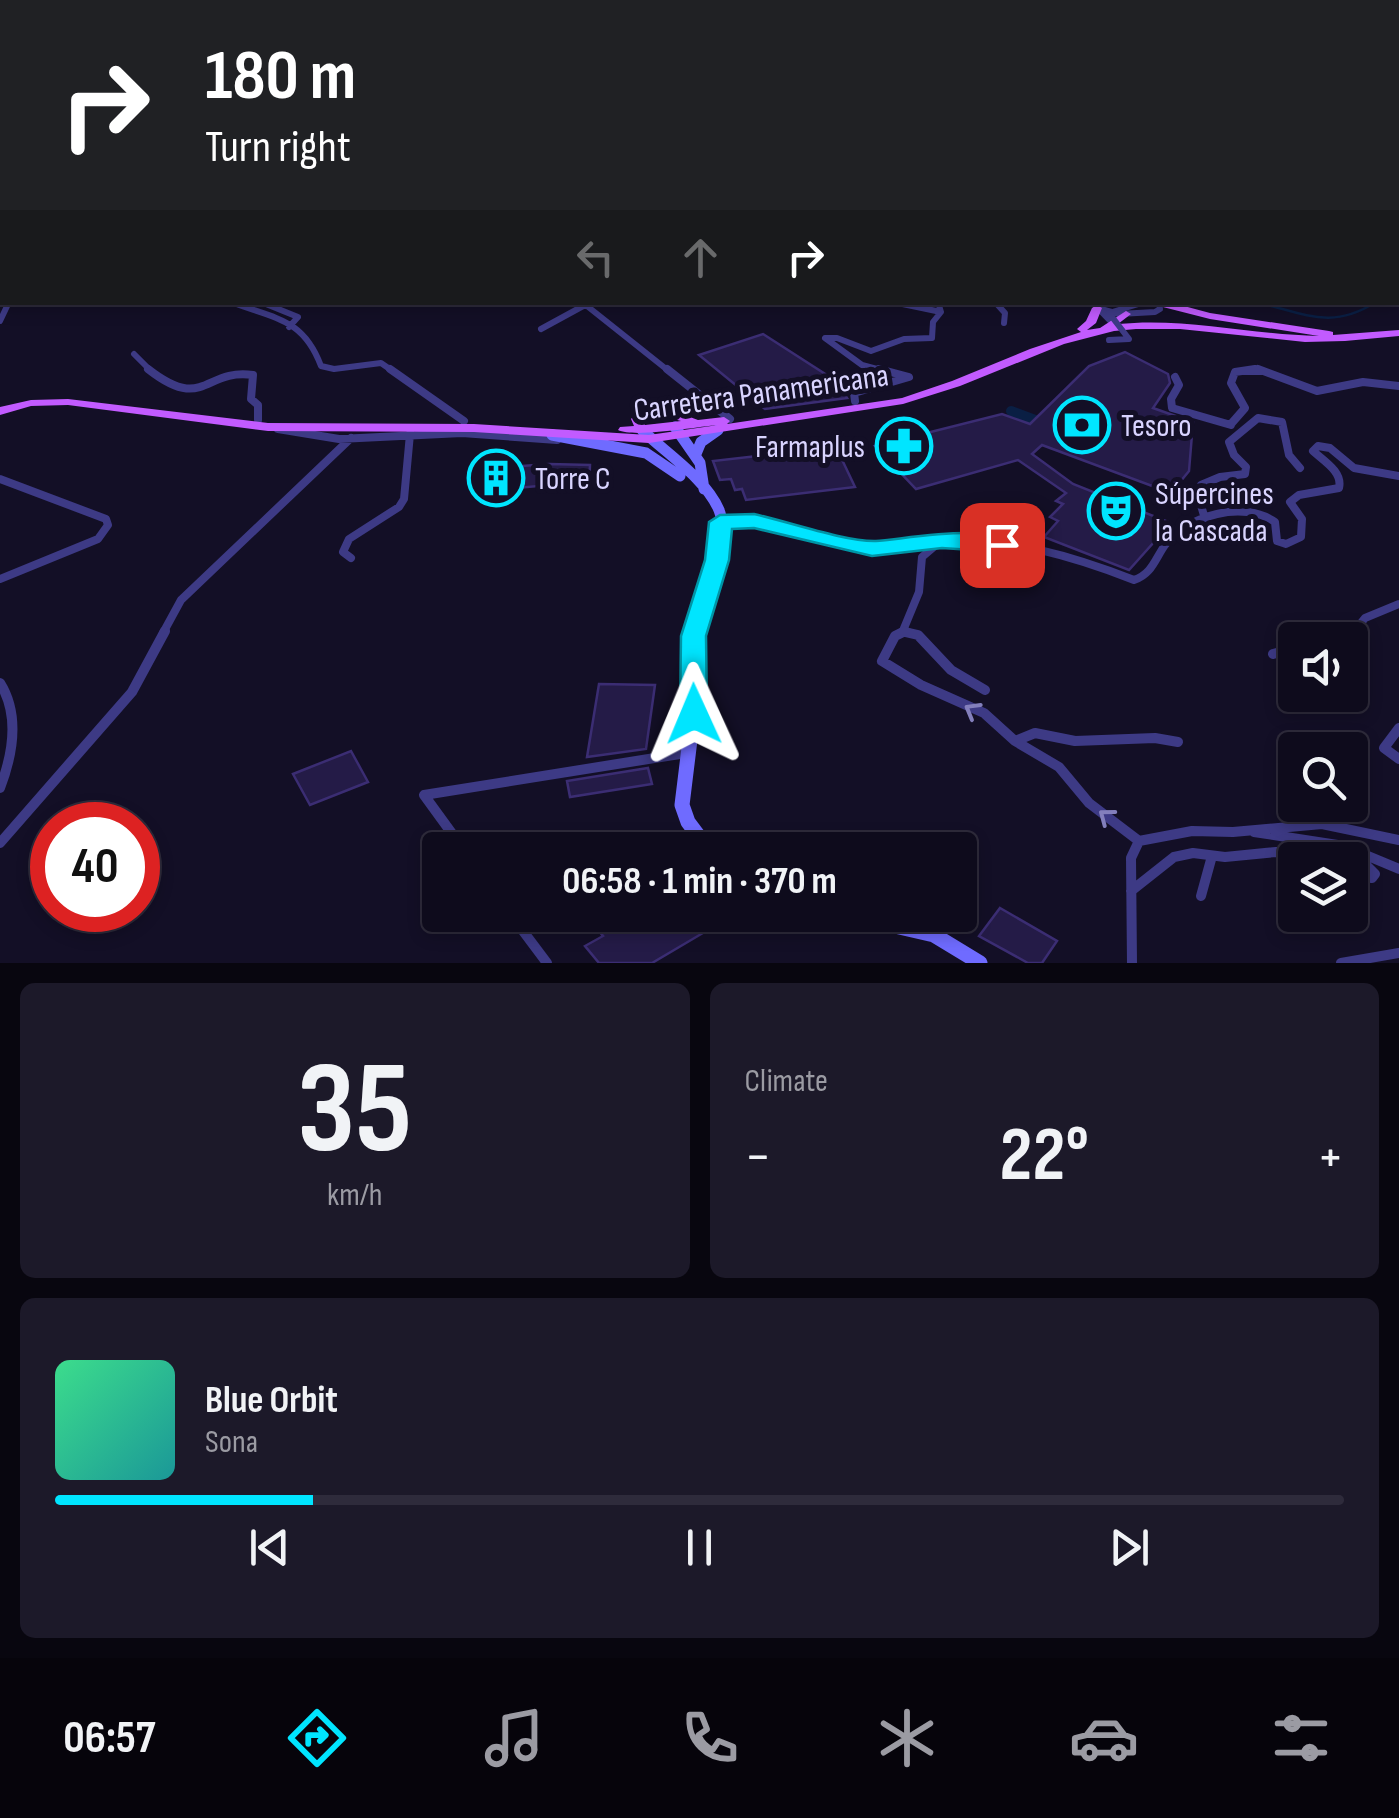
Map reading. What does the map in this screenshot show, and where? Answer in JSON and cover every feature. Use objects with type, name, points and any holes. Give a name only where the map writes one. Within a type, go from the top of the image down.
[{"type":"main road","points":[[1087,330],[1092,305]]},
{"type":"main road","points":[[1170,305],[1210,316],[1332,334]]},
{"type":"main road","points":[[1114,325],[1126,314]]},
{"type":"main road","name":"Carretera Panamericana","points":[[678,431],[695,424],[924,387],[1087,330],[1114,325],[1167,321],[1332,334],[1399,331]]},
{"type":"main road","name":"Carretera Panamericana","points":[[1114,325],[1314,340],[1399,331]]},
{"type":"main road","name":"Carretera Panamericana","points":[[0,409],[33,398],[69,398],[263,424],[644,436],[718,430],[869,407],[938,392],[1087,330]]},
{"type":"main road","points":[[644,436],[637,420],[640,415],[672,414],[695,424]]},
{"type":"main road","name":"Carretera Panamericana","points":[[263,424],[464,422],[644,436]]},
{"type":"street","points":[[238,305],[289,327],[315,346],[320,366],[334,369],[382,363],[446,405],[464,422]]},
{"type":"street","points":[[268,305],[298,317],[289,327]]},
{"type":"street","points":[[541,329],[581,305]]},
{"type":"street","points":[[584,305],[730,420]]},
{"type":"street","points":[[998,305],[1004,312],[1004,323]]},
{"type":"street","points":[[1093,305],[1114,325]]},
{"type":"street","points":[[1095,305],[1126,314],[1155,312],[1159,305]]},
{"type":"street","points":[[1109,340],[1129,339],[1109,312],[1134,305]]},
{"type":"street","points":[[855,401],[854,393],[909,376],[862,365],[826,338],[837,338],[865,351],[880,350],[904,339],[932,338],[939,307]]},
{"type":"street","points":[[134,354],[175,390],[188,393],[234,374],[250,373],[254,375],[250,399],[258,405],[263,424],[315,436],[462,433],[618,446]]},
{"type":"street","points":[[1204,519],[1198,495],[1201,485],[1245,474],[1246,467],[1229,447],[1232,424],[1244,408],[1232,383],[1235,372],[1256,370],[1317,391],[1363,382],[1399,386]]},
{"type":"street","points":[[1175,377],[1179,385],[1170,399],[1172,408],[1232,424]]},
{"type":"street","points":[[1230,439],[1258,418],[1278,420],[1284,426],[1292,461],[1300,468]]},
{"type":"street","points":[[678,470],[697,456],[701,442],[718,430]]},
{"type":"street","points":[[678,431],[697,456],[705,478],[704,489]]},
{"type":"street","points":[[351,558],[343,552],[349,539],[404,500],[410,434]]},
{"type":"street","points":[[548,435],[618,446],[678,470]]},
{"type":"street","points":[[644,436],[646,454]]},
{"type":"street","points":[[644,436],[704,489],[718,510],[720,522],[717,560],[694,636],[695,699],[682,806],[696,832]]},
{"type":"street","points":[[0,843],[132,692],[181,600],[351,438]]},
{"type":"street","points":[[720,522],[754,521],[872,549],[942,540],[1066,554],[1123,579],[1141,580],[1168,541],[1204,519],[1241,511],[1258,512],[1274,522],[1277,541],[1286,544],[1301,537],[1302,519],[1290,502],[1299,496],[1339,488],[1341,483],[1313,451],[1318,446],[1330,448],[1354,468],[1399,476]]},
{"type":"street","points":[[0,478],[92,512],[106,519],[108,525],[98,539],[0,580]]},
{"type":"street","points":[[942,540],[922,557],[919,592],[905,632],[889,644],[882,661],[984,713],[1015,741],[1059,766],[1089,803],[1139,841],[1192,831],[1322,824],[1399,840]]},
{"type":"street","points":[[1363,622],[1399,604]]},
{"type":"street","points":[[905,632],[918,635],[952,670],[985,690]]},
{"type":"street","points":[[1273,654],[1278,653]]},
{"type":"street","points":[[0,683],[8,693],[10,755],[0,788]]},
{"type":"street","points":[[1399,728],[1384,748],[1399,760]]},
{"type":"street","points":[[1015,741],[1034,734],[1075,741],[1154,738],[1178,742]]},
{"type":"street","points":[[451,832],[424,795],[686,753]]},
{"type":"street","points":[[1242,830],[1344,846],[1399,869]]},
{"type":"street","points":[[1132,963],[1130,858],[1139,841]]},
{"type":"street","points":[[1131,892],[1174,857],[1278,852]]},
{"type":"street","points":[[1202,896],[1212,856]]},
{"type":"street","points":[[524,932],[547,963]]},
{"type":"street","points":[[925,932],[945,938],[980,963]]},
{"type":"street","points":[[1341,963],[1399,953]]},
{"type":"building","points":[[763,334],[836,381],[847,398],[765,409],[699,355]]},
{"type":"building","points":[[1125,352],[1168,374],[1170,383],[1153,408],[1193,422],[1189,471],[1171,493],[1042,445],[1032,454],[1073,484],[1171,523],[1129,570],[1044,537],[1058,521],[1050,517],[1063,504],[1056,501],[1066,493],[1018,460],[916,489],[875,446],[1002,414],[1030,424],[1089,366]]},
{"type":"building","points":[[836,447],[855,487],[746,500],[742,489],[735,490],[731,479],[720,480],[713,461]]},
{"type":"building","points":[[590,465],[589,486],[560,484],[482,491],[480,469]]},
{"type":"building","points":[[599,684],[655,685],[646,749],[587,757]]},
{"type":"building","points":[[351,751],[368,782],[310,805],[293,774]]},
{"type":"building","points":[[648,768],[652,784],[570,797],[567,781]]},
{"type":"building","points":[[1000,908],[1057,941],[1042,963],[1028,963],[979,936]]},
{"type":"building","points":[[600,932],[705,932],[652,963],[599,963],[585,946],[603,936]]},
{"type":"waterway","points":[[1267,305],[1331,318],[1371,305]]},
{"type":"waterway","points":[[1011,411],[1046,424]]},
{"type":"place","name":"Tesoro","points":[[1082,425]]},
{"type":"place","name":"Farmaplus","points":[[904,446]]},
{"type":"place","name":"Torre C","points":[[496,478]]},
{"type":"place","name":"Súpercines la Cascada","points":[[1116,511]]},
{"type":"route","points":[[694,714],[694,636],[717,560],[720,522],[754,521],[872,549],[942,540],[1002,545]]}]
